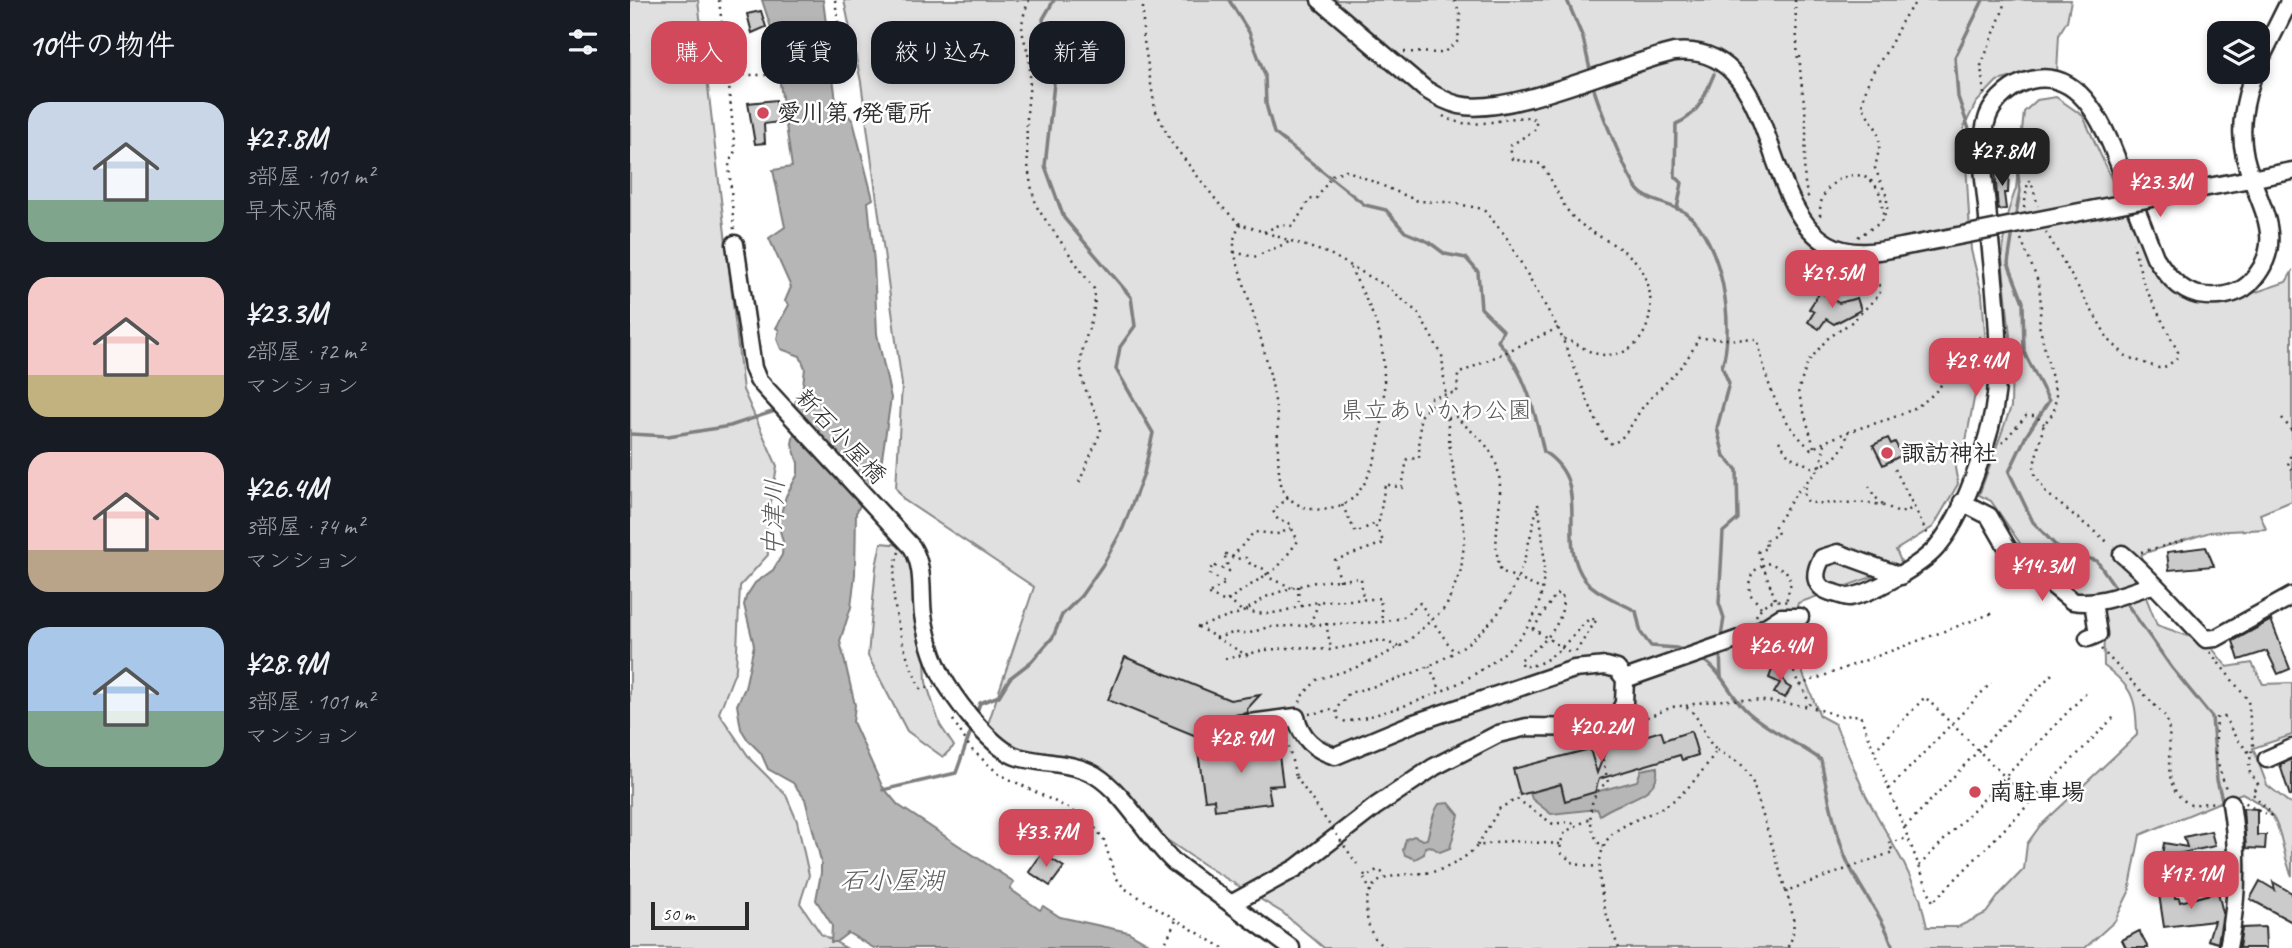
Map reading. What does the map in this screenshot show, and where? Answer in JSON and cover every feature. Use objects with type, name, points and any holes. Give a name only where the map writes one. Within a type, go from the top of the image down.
[{"type":"street","points":[[1320,0],[1425,89],[1442,100],[1461,106],[1498,105],[1674,52],[1694,51],[1712,56],[1729,67],[1751,100],[1803,220],[1829,245],[1862,252],[1912,245],[2292,171]]},
{"type":"street","points":[[2270,40],[2290,0]]},
{"type":"street","points":[[1901,576],[1838,553],[1822,558],[1817,567],[1816,582],[1824,591],[1848,597],[1901,576],[1935,550],[1946,536],[1962,502],[1990,428],[1997,377],[1997,333],[1983,154],[1989,115],[2000,97],[2030,80],[2045,78],[2059,81],[2090,105],[2106,131],[2164,272],[2191,293],[2211,297],[2246,288],[2259,276],[2269,259],[2273,241],[2270,218],[2245,157],[2243,105],[2250,84]]},
{"type":"street","name":"新石小屋橋","points":[[735,244],[752,368],[758,380],[916,554],[921,568],[923,614],[930,651],[948,687],[964,709],[1010,754],[1081,769],[1104,782],[1158,847],[1291,948]]},
{"type":"street","points":[[1962,502],[1989,516],[2008,549],[2064,597],[2084,603],[2093,602],[2152,585]]},
{"type":"street","points":[[2123,554],[2144,572],[2152,585],[2206,639],[2216,638],[2292,596]]},
{"type":"street","points":[[2092,637],[2098,634],[2093,602]]},
{"type":"street","points":[[1227,726],[1289,718],[1307,741],[1320,751],[1335,756],[1414,723],[1574,669],[1606,666],[1633,676],[1751,635],[1781,617],[1800,617]]},
{"type":"street","points":[[1231,904],[1296,868],[1376,806],[1434,767],[1498,734],[1527,727],[1593,728],[1608,723],[1618,715],[1633,676]]},
{"type":"street","points":[[2259,757],[2292,748]]},
{"type":"street","points":[[2228,948],[2237,901],[2237,865],[2231,803]]},
{"type":"path","points":[[719,0],[722,21]]},
{"type":"path","points":[[835,0],[838,21]]},
{"type":"path","points":[[1029,0],[1021,28],[1030,68],[1027,119],[1028,176],[1032,195],[1038,209],[1094,289],[1096,300],[1082,352],[1081,369],[1084,390],[1100,422],[1101,431],[1078,485]]},
{"type":"path","points":[[1143,0],[1143,35],[1155,109],[1162,127],[1220,205],[1240,224],[1330,254],[1388,287],[1418,313],[1442,355],[1450,450],[1465,535],[1461,570],[1446,607],[1399,647],[1352,670],[1318,679],[1302,696],[1289,718],[1296,777],[1357,864]]},
{"type":"path","points":[[1380,52],[1443,53],[1458,41],[1460,12],[1454,0]]},
{"type":"path","points":[[1794,0],[1799,82],[1806,126],[1805,179],[1810,202]]},
{"type":"path","points":[[1857,237],[1872,231],[1887,211],[1887,197],[1875,168],[1880,145],[1877,130],[1862,106],[1868,76],[1885,54],[1900,20],[1918,0]]},
{"type":"path","points":[[1989,115],[1982,89],[1981,66],[2003,10],[2004,0]]},
{"type":"path","points":[[1799,82],[1800,56]]},
{"type":"path","points":[[729,84],[735,151],[730,163],[735,244]]},
{"type":"path","points":[[1442,100],[1435,111],[1459,122],[1491,124],[1526,116],[1536,120],[1536,129],[1513,141],[1510,146],[1512,159],[1541,164],[1554,191],[1580,224],[1637,263],[1647,283],[1651,305],[1648,326],[1637,342],[1620,354],[1606,355],[1593,354],[1563,339]]},
{"type":"path","points":[[1264,232],[1279,225],[1293,226],[1310,199],[1316,200],[1332,175],[1346,170],[1418,201],[1447,202],[1483,209],[1505,236],[1558,328],[1595,418],[1607,441],[1612,444],[1621,440],[1646,403],[1674,376],[1693,352],[1698,338],[1758,340],[1777,408],[1795,434],[1811,449],[1845,433],[1910,410],[1940,388],[1972,341],[1983,334],[1997,333]]},
{"type":"path","points":[[1820,216],[1821,201],[1833,183],[1844,176],[1856,175],[1867,178],[1876,186],[1884,217]]},
{"type":"path","points":[[2024,213],[2028,181],[2032,181],[2039,209]]},
{"type":"path","points":[[1814,209],[1825,221]]},
{"type":"path","points":[[1240,224],[1234,239],[1234,252],[1264,352],[1277,414],[1279,477],[1285,494],[1301,506],[1318,511],[1342,505],[1355,498],[1368,477],[1379,438],[1386,388],[1381,339],[1349,265]]},
{"type":"path","points":[[2044,228],[2109,340],[2127,356],[2159,368],[2176,359],[2178,352],[2144,285],[2133,249],[2133,243],[2136,241],[2150,242]]},
{"type":"path","points":[[2019,234],[2039,284],[2039,325],[2056,395],[2054,412],[2044,424],[2034,465],[2035,474],[2045,492],[2123,554],[2127,551],[2138,553],[2186,540]]},
{"type":"path","points":[[1234,252],[1254,257],[1290,240]]},
{"type":"path","points":[[1814,448],[1798,391],[1808,362],[1827,339],[1853,321],[1880,294],[1879,285],[1842,295],[1840,287]]},
{"type":"path","points":[[1342,505],[1356,533],[1379,521],[1385,484],[1402,488],[1406,459],[1419,458],[1420,416],[1430,405],[1431,398],[1457,392],[1458,374],[1558,328]]},
{"type":"path","points":[[2002,443],[2026,416],[2036,416],[2044,424]]},
{"type":"path","points":[[1447,418],[1456,417],[1488,447],[1499,470],[1501,507],[1494,555],[1501,571],[1541,589]]},
{"type":"path","points":[[2282,418],[2292,431]]},
{"type":"path","points":[[1774,599],[1758,551],[1767,548],[1765,541],[1778,534],[1775,526],[1797,492],[1821,466],[1837,457],[1847,439],[1845,433]]},
{"type":"path","points":[[1779,441],[1789,456],[1812,467],[1821,466]]},
{"type":"path","points":[[1821,466],[1825,444]]},
{"type":"path","points":[[2292,449],[2288,465],[2292,469]]},
{"type":"path","points":[[1895,469],[1935,550]]},
{"type":"path","points":[[1806,485],[1804,494],[1808,502],[1829,506],[1867,503],[1885,506],[1900,513],[1914,508]]},
{"type":"path","points":[[1869,486],[1885,506]]},
{"type":"path","points":[[1228,600],[1278,567],[1297,541],[1289,523],[1278,520],[1273,511],[1289,496]]},
{"type":"path","points":[[1289,718],[1336,709],[1349,693],[1394,682],[1429,666],[1480,634],[1507,600],[1516,580],[1524,561],[1538,503],[1544,573],[1531,627]]},
{"type":"path","points":[[1340,581],[1335,560],[1384,543],[1374,523]]},
{"type":"path","points":[[1232,557],[1254,532],[1279,534],[1291,528]]},
{"type":"path","points":[[906,540],[893,574],[900,635],[920,688],[935,687]]},
{"type":"path","points":[[1291,588],[1285,583],[1273,582],[1264,569],[1249,563],[1246,558],[1232,557],[1224,553],[1229,571],[1212,565],[1210,574],[1226,583],[1207,594],[1217,600],[1228,600],[1245,611],[1254,613],[1299,608],[1319,602],[1380,598],[1382,622]]},
{"type":"path","points":[[1761,607],[1750,594],[1749,586],[1754,570],[1770,562],[1786,571],[1791,582],[1786,601]]},
{"type":"path","points":[[1248,656],[1198,627],[1245,611],[1268,596],[1298,586],[1361,578],[1363,600]]},
{"type":"path","points":[[1298,586],[1299,608]]},
{"type":"path","points":[[1336,709],[1338,718],[1346,722],[1373,716],[1441,691],[1471,676],[1510,649],[1556,594],[1562,595],[1560,614],[1548,638],[1520,660],[1522,666],[1548,660],[1560,647],[1590,619],[1597,619],[1573,656],[1560,647],[1548,638],[1531,627]]},
{"type":"path","points":[[1310,624],[1319,602]]},
{"type":"path","points":[[1216,638],[1233,633],[1250,633],[1268,627],[1382,622],[1402,618],[1420,603],[1454,652]]},
{"type":"path","points":[[1801,684],[1993,613]]},
{"type":"path","points":[[1326,623],[1331,649]]},
{"type":"path","points":[[1751,635],[1768,647],[1784,647],[1811,707]]},
{"type":"path","points":[[2092,637],[2166,717],[2169,725],[2171,782],[2177,793],[2191,806],[2248,803],[2271,815],[2252,793],[2259,784],[2250,773],[2259,757]]},
{"type":"path","points":[[2206,639],[2206,647],[2248,700],[2253,745],[2259,757]]},
{"type":"path","points":[[1225,659],[1266,650],[1299,647],[1331,649],[1382,640],[1399,647]]},
{"type":"path","points":[[1429,666],[1441,691]]},
{"type":"path","points":[[1904,828],[2053,673]]},
{"type":"path","points":[[933,681],[939,694]]},
{"type":"path","points":[[1889,789],[1991,683]]},
{"type":"path","points":[[1919,866],[2089,691]]},
{"type":"path","points":[[1874,751],[1925,697],[2030,802]]},
{"type":"path","points":[[1618,715],[1634,720],[1677,705],[1686,706],[1698,702],[1770,701],[1811,707],[1839,716],[1860,715],[1933,902],[2114,717]]},
{"type":"path","points":[[1686,706],[1695,715],[1709,745],[1741,764],[1752,780],[1794,924],[1787,948]]},
{"type":"path","points":[[2224,716],[2236,738],[2259,757]]},
{"type":"path","points":[[2217,717],[2215,755],[2231,803]]},
{"type":"path","points":[[953,720],[971,749],[999,774],[1068,808],[1096,829],[1104,840],[1115,876],[1124,888],[1223,948]]},
{"type":"path","points":[[1593,728],[1598,736],[1608,777],[1608,782],[1598,792],[1590,819],[1593,834],[1603,848]]},
{"type":"path","points":[[1619,948],[1598,867],[1603,848],[1619,829],[1672,801],[1695,780],[1717,750]]},
{"type":"path","points":[[1371,892],[1363,879],[1365,875],[1377,870],[1389,875],[1422,873],[1448,867],[1478,846],[1500,808],[1517,799],[1553,824],[1576,824]]},
{"type":"path","points":[[1590,819],[1565,832],[1560,844],[1562,854],[1568,860],[1598,867]]},
{"type":"path","points":[[1786,891],[1893,852],[1889,843],[1908,838]]},
{"type":"path","points":[[1478,846],[1507,841],[1560,844]]},
{"type":"path","points":[[1386,948],[1372,935],[1367,903],[1376,884],[1389,875]]},
{"type":"path","points":[[1164,946],[1176,920]]},
{"type":"green space","points":[[630,0],[698,0],[700,21],[651,21],[651,84],[708,84],[743,390],[777,466],[766,533],[768,555],[740,586],[736,669],[719,713],[751,760],[786,795],[797,821],[809,875],[800,903],[821,934],[846,948],[630,948]]},
{"type":"green space","name":"県立あいかわ公園","points":[[844,0],[2071,0],[2067,21],[2059,34],[2057,72],[2031,73],[1997,81],[1976,103],[1964,127],[1971,250],[1982,294],[1986,346],[1976,344],[1978,378],[1966,441],[1955,468],[1958,484],[1933,527],[1896,550],[1903,566],[1798,603],[1791,630],[1802,662],[1799,664],[1820,716],[1835,724],[1866,796],[1904,864],[1920,898],[1927,927],[1958,927],[1986,913],[2024,869],[2027,844],[2040,826],[2137,735],[2136,713],[2131,696],[2122,681],[2104,666],[2103,612],[2090,594],[2074,596],[2037,568],[1991,501],[1979,495],[2011,407],[2012,355],[2002,258],[2008,212],[2016,188],[2024,112],[2037,100],[2056,97],[2083,116],[2145,253],[2164,280],[2191,302],[2218,305],[2286,282],[2292,272],[2292,501],[2260,514],[2266,529],[2210,532],[2142,554],[2138,577],[2157,625],[2208,643],[2227,667],[2252,663],[2263,684],[2292,683],[2292,735],[2253,748],[2267,785],[2292,805],[2292,876],[2274,819],[2267,810],[2242,793],[2140,835],[2129,892],[2115,921],[2085,948],[1324,948],[1283,913],[1154,831],[1121,788],[1011,748],[988,724],[1034,587],[904,500],[896,488],[902,385],[857,63],[857,21],[848,21]]},
{"type":"green space","points":[[881,543],[902,545],[913,561],[926,682],[940,725],[954,746],[943,757],[907,731],[868,656],[876,567]]},
{"type":"water","name":"石小屋湖","points":[[762,0],[823,0],[826,21],[769,21]]},
{"type":"water","name":"石小屋湖","points":[[780,84],[834,84],[836,101],[853,121],[873,199],[868,202],[877,334],[891,398],[881,465],[856,513],[855,574],[851,607],[840,641],[855,705],[853,722],[882,786],[898,805],[1014,882],[1010,889],[1040,910],[1043,906],[1060,917],[1128,932],[1156,948],[874,948],[848,933],[836,942],[831,942],[832,925],[816,900],[821,861],[805,799],[793,783],[768,769],[761,753],[741,729],[737,705],[745,688],[754,645],[744,605],[746,597],[755,583],[773,570],[782,555],[783,542],[778,523],[786,496],[798,474],[798,463],[792,444],[792,410],[803,385],[805,368],[800,356],[781,349],[777,339],[779,330],[776,328],[789,305],[785,301],[791,287],[769,238],[785,227],[773,170],[792,167]]},
{"type":"water","points":[[1657,767],[1657,777],[1646,792],[1600,815],[1597,809],[1551,814],[1532,799],[1530,793],[1561,784],[1565,800],[1637,781],[1641,770]]},
{"type":"water","points":[[1449,803],[1459,815],[1450,848],[1440,852],[1430,846],[1425,847],[1424,854],[1415,859],[1405,855],[1403,850],[1406,839],[1414,836],[1427,839],[1437,807],[1439,804]]},
{"type":"building","points":[[761,11],[764,21],[761,21],[761,29],[752,33],[747,14]]},
{"type":"building","name":"愛川第1発電所","points":[[776,100],[779,122],[764,124],[765,143],[755,144],[748,103]]},
{"type":"building","points":[[1995,170],[2009,171],[2008,193],[2004,193],[2006,209],[1998,210]]},
{"type":"building","points":[[1820,292],[1839,303],[1857,298],[1861,310],[1834,324],[1826,319],[1819,329],[1808,322],[1814,312],[1809,309]]},
{"type":"building","points":[[1888,438],[1891,444],[1895,442],[1902,455],[1883,465],[1873,445]]},
{"type":"building","points":[[2206,547],[2214,566],[2169,570],[2167,552]]},
{"type":"building","points":[[2271,620],[2290,669],[2278,674],[2267,651],[2239,660],[2233,641]]},
{"type":"building","points":[[1125,657],[1230,700],[1260,695],[1247,709],[1248,713],[1225,716],[1213,723],[1206,740],[1108,700]]},
{"type":"building","points":[[1773,667],[1785,672],[1782,676],[1786,685],[1791,688],[1785,698],[1774,693],[1780,683],[1769,678]]},
{"type":"building","points":[[1661,731],[1664,740],[1691,731],[1698,755],[1682,760],[1680,755],[1599,779],[1595,792],[1565,801],[1561,784],[1520,795],[1513,769],[1590,749],[1597,773],[1607,747]]},
{"type":"building","points":[[1277,741],[1283,785],[1268,786],[1271,803],[1215,810],[1214,799],[1205,800],[1198,752]]},
{"type":"building","points":[[2292,759],[2292,795],[2290,796],[2280,765]]},
{"type":"building","points":[[2243,808],[2257,809],[2257,835],[2266,835],[2265,849],[2246,848]]},
{"type":"building","points":[[2211,831],[2215,846],[2177,854],[2176,858],[2162,855],[2164,843],[2187,847],[2184,837]]},
{"type":"building","points":[[1042,853],[1064,867],[1050,886],[1029,872]]},
{"type":"building","points":[[2260,881],[2275,890],[2273,882],[2292,893],[2292,922],[2250,899]]},
{"type":"building","points":[[2173,885],[2175,898],[2179,898],[2180,902],[2218,892],[2223,913],[2218,943],[2208,940],[2214,921],[2164,927],[2158,888]]},
{"type":"building","points":[[2265,927],[2266,948],[2239,948],[2242,928]]},
{"type":"building","points":[[2139,931],[2148,948],[2126,948],[2122,940]]},
{"type":"waterway","points":[[976,715],[980,703],[999,696],[1010,678],[1032,661],[1053,637],[1062,615],[1081,596],[1104,563],[1123,528],[1144,473],[1153,433],[1116,369],[1120,347],[1135,326],[1131,297],[1064,218],[1045,166],[1055,74],[1054,45],[1045,33],[1043,19],[1054,0]]},
{"type":"waterway","points":[[1229,0],[1249,32],[1265,75],[1266,104],[1274,133],[1365,205],[1386,210],[1405,232],[1429,242],[1445,254],[1466,258],[1478,272],[1481,308],[1503,330],[1498,341],[1522,379],[1533,407],[1544,452],[1559,465],[1568,480],[1576,564],[1590,585],[1636,611],[1641,633],[1651,646],[1688,652]]},
{"type":"waterway","points":[[1567,0],[1583,38],[1591,74]]},
{"type":"waterway","points":[[1977,141],[1972,138],[1958,97],[1955,57],[1983,0]]},
{"type":"waterway","points":[[1677,209],[1682,183],[1675,176],[1676,124],[1696,110],[1714,74]]},
{"type":"waterway","points":[[1592,82],[1612,138],[1638,190],[1654,200],[1681,210],[1699,226],[1709,243],[1723,285],[1727,330],[1722,367],[1729,383],[1717,428],[1724,456],[1737,470],[1738,519],[1723,532],[1719,603],[1724,618],[1720,642]]},
{"type":"waterway","points":[[1989,149],[2017,168],[2020,191],[2015,220]]},
{"type":"waterway","points":[[2013,231],[2008,263],[2023,302],[2024,352],[2049,401],[2026,436],[2009,472],[2033,522],[2060,550],[2097,561],[2118,591]]},
{"type":"waterway","points":[[630,434],[668,436],[730,426],[778,410]]},
{"type":"waterway","points":[[2124,600],[2172,668],[2212,717],[2217,780],[2224,807]]},
{"type":"waterway","points":[[1720,650],[1721,677]]},
{"type":"waterway","points":[[1701,659],[1715,670],[1748,712],[1821,760],[1828,797],[1845,856],[1883,924],[1893,948]]},
{"type":"waterway","points":[[883,790],[956,773],[973,725]]},
{"type":"waterway","points":[[2227,897],[2228,852]]},
{"type":"place","name":"愛川第1発電所","points":[[763,113]]},
{"type":"place","name":"諏訪神社","points":[[1887,453]]},
{"type":"place","name":"南駐車場","points":[[1975,792]]},
{"type":"water label","name":"中津川","points":[[773,518]]}]
